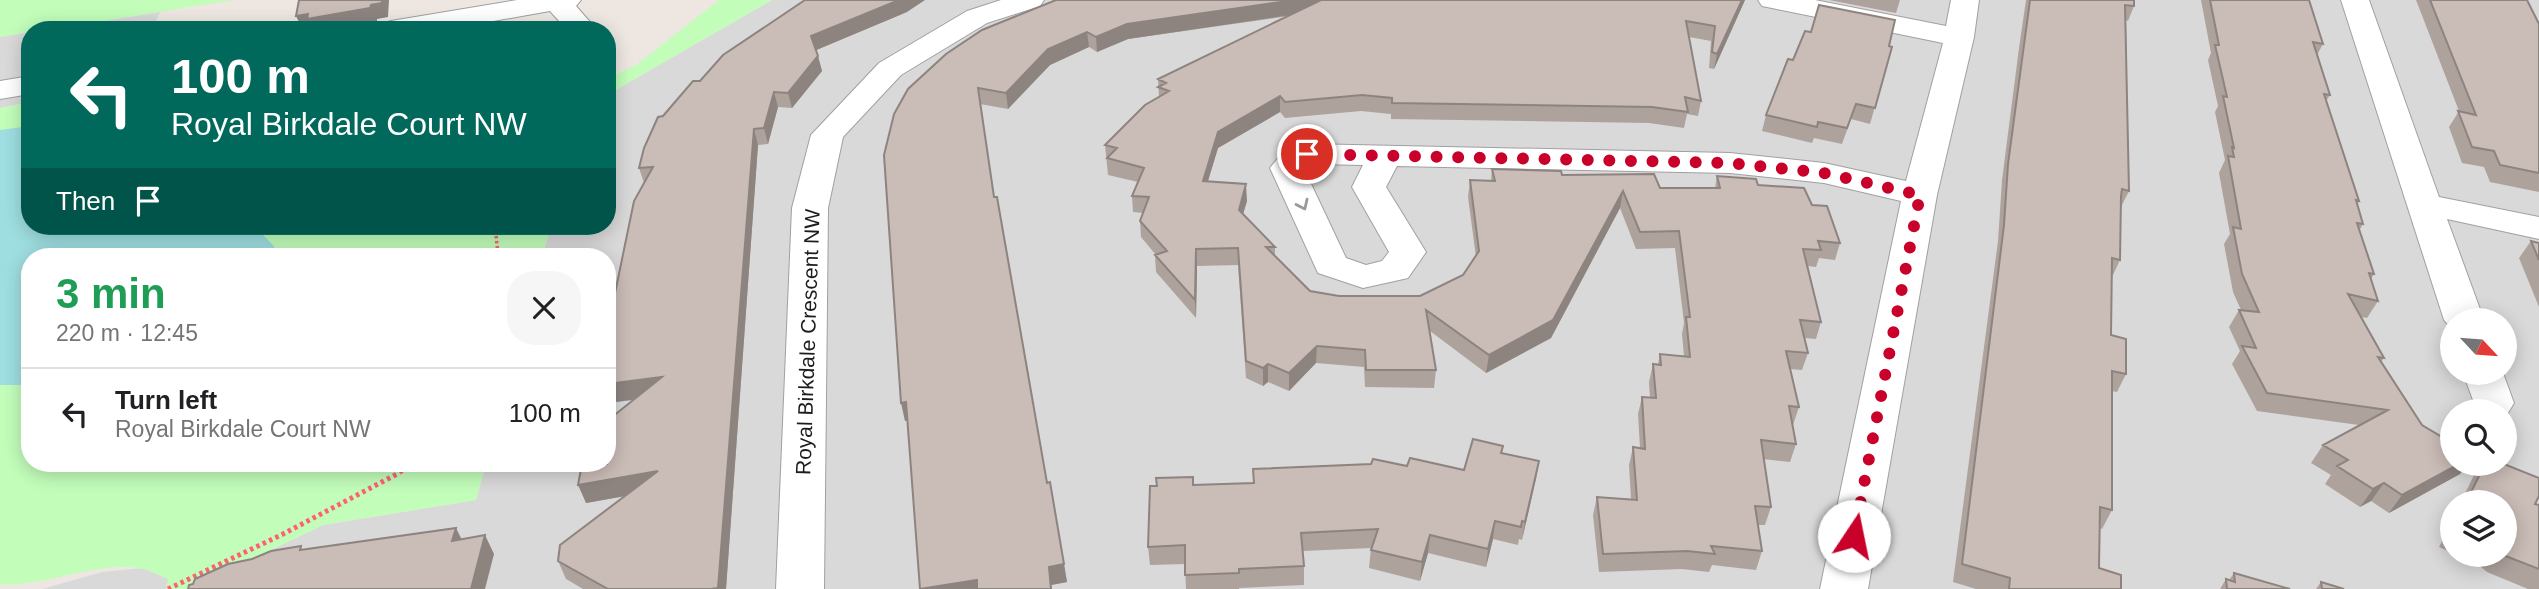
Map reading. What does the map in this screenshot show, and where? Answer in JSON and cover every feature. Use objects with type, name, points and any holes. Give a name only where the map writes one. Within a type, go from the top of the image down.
[{"type":"street","name":"Royal Birkdale Crescent NW","points":[[800,589],[810,208],[827,135],[890,69],[977,17],[1030,0]]},
{"type":"street","points":[[1772,0],[1959,37]]},
{"type":"street","points":[[1844,589],[1920,195],[1959,37],[1965,0]]},
{"type":"street","points":[[2355,0],[2460,308]]},
{"type":"street","points":[[444,21],[562,1],[576,21]]},
{"type":"street","points":[[0,90],[21,86]]},
{"type":"street","points":[[1384,158],[1730,163],[1824,173],[1920,195]]},
{"type":"street","points":[[2424,204],[2539,228]]},
{"type":"path","points":[[168,589],[283,534],[400,472]]},
{"type":"shaded area","points":[[772,0],[2539,0],[2539,589],[190,589],[323,525],[476,500],[484,472],[616,472],[616,248],[545,248],[548,235],[616,235],[616,90]]},
{"type":"shaded area","points":[[160,12],[156,21],[104,21]]},
{"type":"shaded area","points":[[21,34],[21,104],[0,108],[0,37]]},
{"type":"shaded area","points":[[142,568],[169,579],[166,589],[42,589],[102,572]]},
{"type":"green space","points":[[0,0],[233,0],[103,21],[21,21],[21,34],[0,37]]},
{"type":"green space","points":[[719,0],[772,0],[616,90],[616,75],[636,65]]},
{"type":"green space","points":[[21,104],[21,235],[548,235],[545,248],[21,248],[21,472],[484,472],[476,500],[323,525],[190,589],[166,589],[168,579],[146,570],[126,567],[32,582],[0,584],[0,108]]},
{"type":"water","points":[[21,127],[21,235],[263,235],[274,248],[21,248],[21,385],[0,385],[0,130]]},
{"type":"building","points":[[299,0],[382,0],[382,3],[371,5],[370,8],[307,19],[308,14],[296,16]]},
{"type":"building","points":[[805,0],[899,0],[811,36],[818,56],[788,93],[774,92],[764,128],[754,129],[718,588],[608,589],[558,561],[560,545],[658,471],[578,485],[580,472],[616,472],[616,414],[662,377],[616,383],[616,288],[634,201],[653,167],[639,168],[644,148],[658,117],[663,116],[693,81],[700,81],[723,55]]},
{"type":"building","points":[[1056,0],[1295,0],[1127,24],[1096,37],[1087,32],[1048,49],[1006,93],[978,88],[994,197],[997,197],[1047,483],[1050,482],[1064,564],[1049,567],[1051,589],[977,589],[977,580],[920,589],[906,402],[901,403],[884,155],[894,114],[908,89],[946,54],[982,30]]},
{"type":"building","points":[[1321,0],[1742,0],[1717,54],[1712,52],[1715,26],[1686,21],[1701,101],[1685,97],[1688,112],[1652,107],[1392,103],[1392,98],[1362,95],[1285,102],[1280,96],[1218,132],[1203,181],[1246,184],[1239,210],[1275,247],[1266,247],[1310,291],[1339,296],[1420,296],[1463,275],[1479,251],[1470,180],[1495,181],[1492,169],[1561,171],[1562,175],[1654,174],[1660,188],[1720,188],[1717,176],[1756,179],[1758,185],[1804,188],[1812,205],[1827,206],[1840,243],[1818,241],[1821,250],[1803,249],[1821,322],[1800,320],[1808,353],[1786,351],[1799,407],[1789,406],[1796,444],[1761,440],[1771,507],[1755,506],[1762,551],[1711,546],[1715,554],[1687,551],[1603,554],[1597,497],[1637,500],[1633,447],[1645,449],[1642,397],[1656,398],[1653,364],[1661,365],[1660,354],[1690,357],[1686,317],[1690,317],[1679,231],[1640,232],[1623,191],[1553,320],[1489,355],[1426,310],[1436,370],[1366,370],[1365,350],[1317,346],[1289,373],[1268,364],[1263,368],[1246,361],[1238,248],[1196,249],[1195,300],[1155,255],[1167,251],[1140,221],[1149,197],[1132,196],[1144,168],[1107,158],[1117,148],[1105,145],[1145,105],[1169,91],[1158,87],[1166,83],[1158,79]]},
{"type":"building","points":[[2030,0],[2134,0],[2134,6],[2125,5],[2129,191],[2122,189],[2121,196],[2120,260],[2112,258],[2111,335],[2126,339],[2126,374],[2112,371],[2112,510],[2100,507],[2099,568],[2121,575],[2121,589],[2009,589],[2010,578],[1962,564],[2004,225],[2008,164]]},
{"type":"building","points":[[2210,0],[2309,0],[2323,44],[2313,42],[2330,95],[2324,94],[2359,201],[2356,200],[2363,224],[2357,223],[2374,274],[2369,273],[2378,301],[2348,294],[2384,358],[2378,357],[2422,425],[2440,436],[2440,474],[2402,495],[2384,483],[2373,489],[2337,466],[2348,460],[2323,445],[2388,410],[2267,393],[2242,346],[2256,348],[2239,310],[2259,312],[2242,274],[2233,227],[2241,229],[2228,156],[2234,157],[2232,147],[2234,148],[2223,96],[2227,97],[2215,45],[2219,45]]},
{"type":"building","points":[[2430,0],[2527,0],[2539,24],[2539,173],[2500,165],[2494,151],[2472,147],[2458,111],[2476,115]]},
{"type":"building","points":[[1819,5],[1895,20],[1889,46],[1892,47],[1875,108],[1856,104],[1847,128],[1818,122],[1817,127],[1766,115],[1788,59],[1793,60],[1805,31],[1811,32]]},
{"type":"building","points":[[2531,241],[2539,243],[2539,260]]},
{"type":"building","points":[[1473,439],[1503,446],[1501,453],[1539,461],[1525,522],[1522,521],[1521,527],[1495,521],[1488,549],[1430,535],[1422,562],[1371,550],[1378,529],[1301,533],[1304,566],[1185,575],[1185,545],[1148,547],[1150,486],[1157,486],[1156,478],[1193,477],[1193,485],[1254,483],[1253,469],[1371,464],[1373,459],[1407,466],[1410,458],[1464,470]]},
{"type":"building","points":[[2517,469],[2539,478],[2539,496],[2535,504],[2539,505],[2539,569],[2517,560],[2517,490],[2472,490],[2479,476],[2517,476]]},
{"type":"building","points":[[456,528],[452,541],[485,535],[471,589],[188,589],[195,579],[228,564],[252,559],[271,551],[301,546],[300,550]]},
{"type":"building","points":[[2234,573],[2290,589],[2227,589],[2226,579],[2235,582]]},
{"type":"building","points":[[2321,582],[2344,589],[2322,589]]},
{"type":"route","points":[[1307,154],[1384,158],[1730,163],[1824,173],[1920,195],[1854,536]]}]
